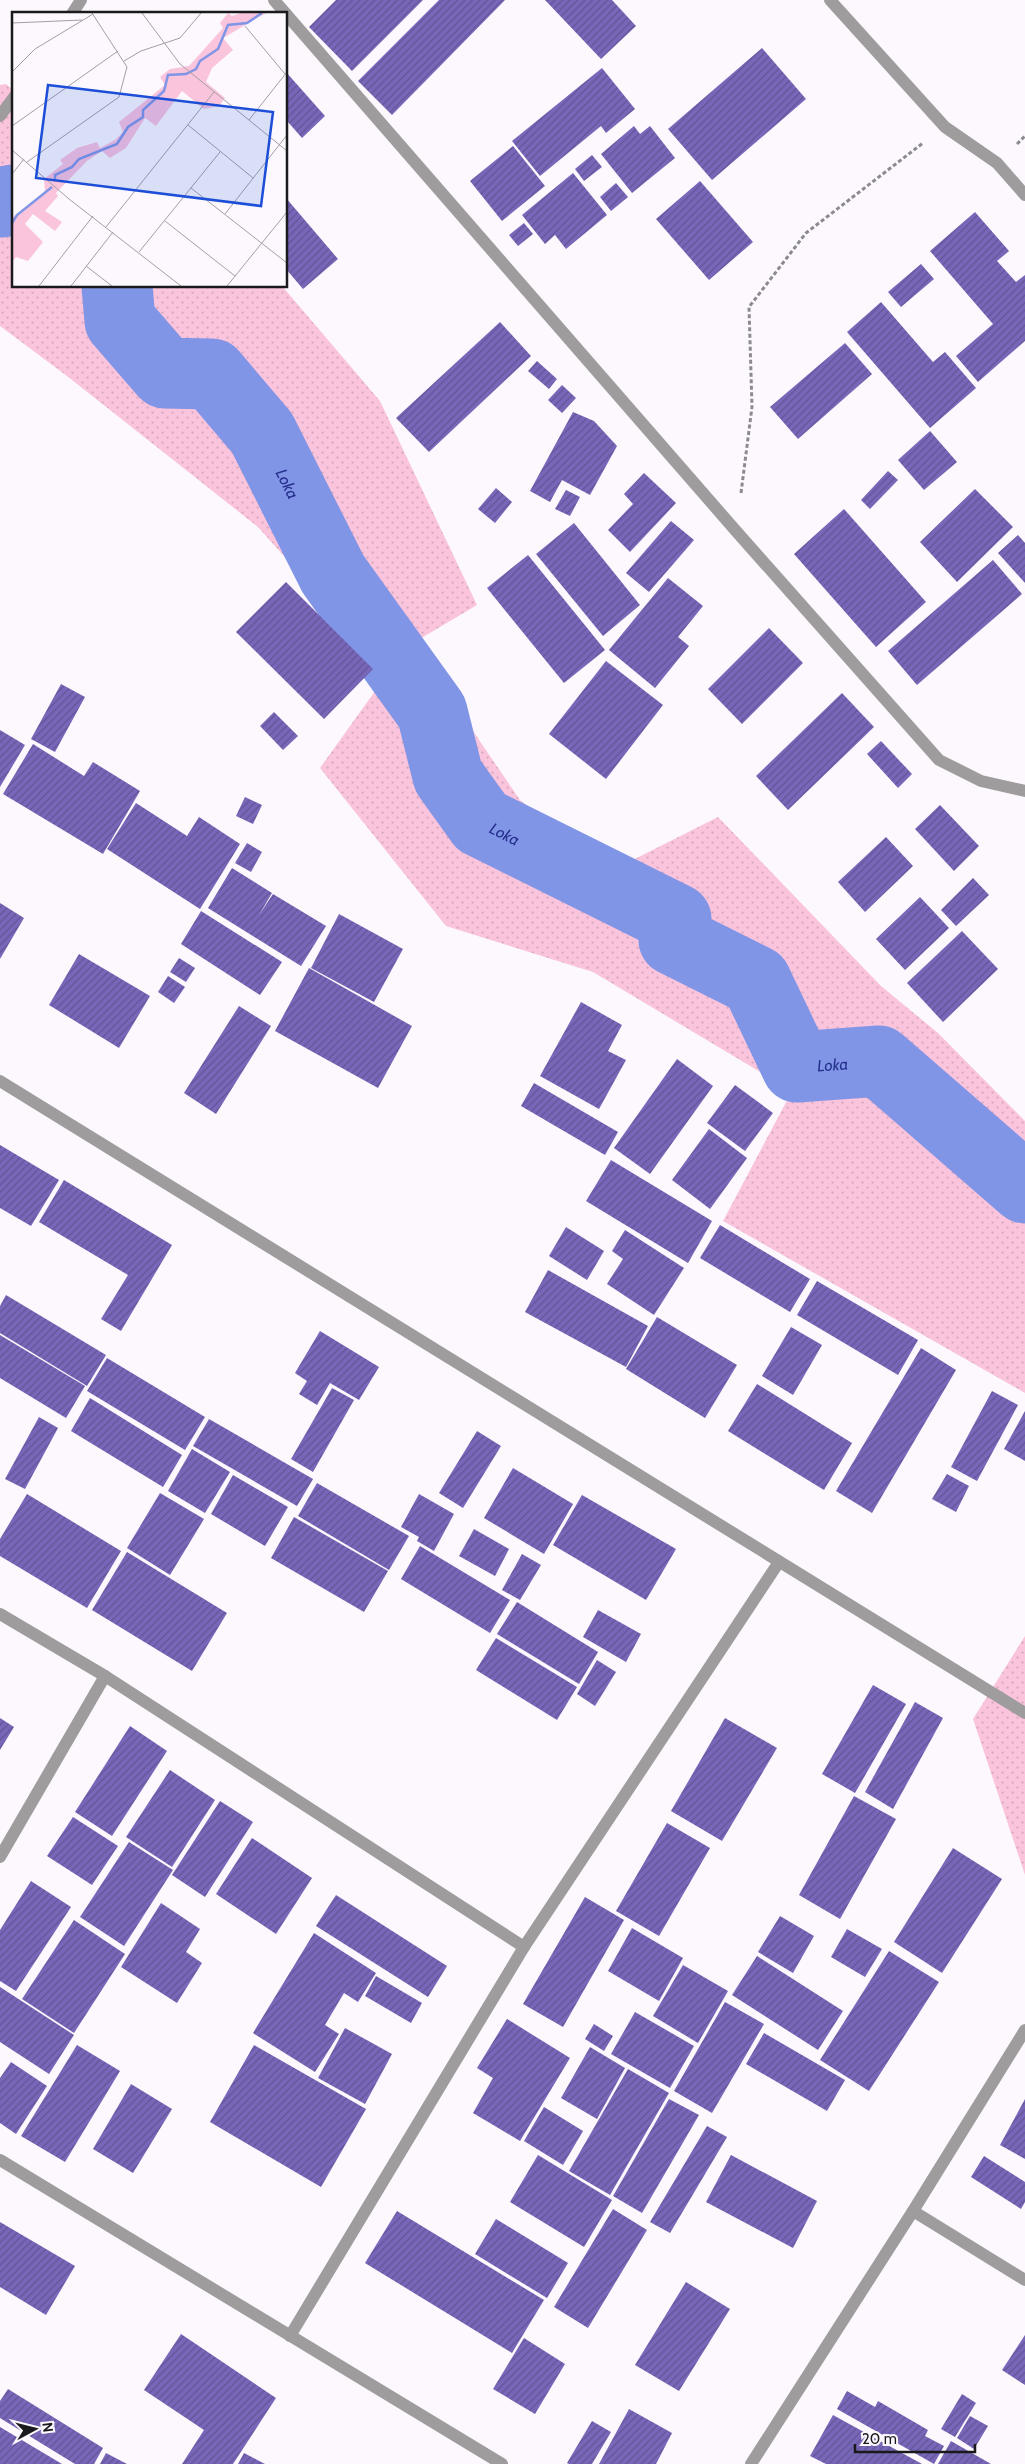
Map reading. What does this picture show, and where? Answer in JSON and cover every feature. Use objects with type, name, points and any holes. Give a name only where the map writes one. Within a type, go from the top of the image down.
[{"type":"street","points":[[73,12],[81,0]]},
{"type":"street","points":[[274,0],[284,12]]},
{"type":"street","points":[[830,0],[945,127],[997,163],[1025,195]]},
{"type":"street","points":[[288,16],[736,531],[939,760],[981,781],[1025,791]]},
{"type":"street","points":[[0,116],[12,100]]},
{"type":"street","points":[[0,1081],[1025,1714]]},
{"type":"street","points":[[290,2336],[524,1946],[779,1562]]},
{"type":"street","points":[[0,1614],[105,1676],[524,1946]]},
{"type":"street","points":[[0,1857],[105,1676]]},
{"type":"street","points":[[751,2464],[913,2211],[1025,2030]]},
{"type":"street","points":[[0,2160],[502,2464]]},
{"type":"street","points":[[913,2211],[1025,2280]]},
{"type":"path","points":[[736,531],[752,407],[749,307],[806,232],[945,127]]},
{"type":"shaded area","points":[[6,84],[12,89],[12,288],[284,288],[380,401],[477,605],[413,643],[520,800],[609,872],[718,817],[881,986],[938,1033],[1025,1121],[1025,1393],[723,1221],[792,1091],[593,972],[446,926],[320,768],[388,673],[258,527],[67,376],[0,326],[0,85]]},
{"type":"shaded area","points":[[1025,1636],[1025,1875],[973,1719]]},
{"type":"building","points":[[336,0],[423,0],[352,71],[309,27]]},
{"type":"building","points":[[439,0],[505,0],[392,115],[358,81]]},
{"type":"building","points":[[545,0],[612,0],[636,26],[601,59]]},
{"type":"building","points":[[762,48],[806,99],[712,180],[668,129]]},
{"type":"building","points":[[602,68],[635,109],[606,133],[601,126],[540,176],[512,141]]},
{"type":"building","points":[[288,74],[325,116],[302,138],[288,122]]},
{"type":"building","points":[[634,126],[640,134],[650,126],[675,158],[632,193],[601,154]]},
{"type":"building","points":[[513,146],[545,186],[502,221],[470,181]]},
{"type":"building","points":[[592,155],[602,167],[584,181],[575,169]]},
{"type":"building","points":[[573,173],[607,215],[566,249],[555,235],[545,244],[522,215]]},
{"type":"building","points":[[700,181],[753,242],[709,280],[656,219]]},
{"type":"building","points":[[616,183],[628,197],[611,211],[600,197]]},
{"type":"building","points":[[288,200],[338,259],[303,289],[288,271]]},
{"type":"building","points":[[975,212],[1009,251],[997,261],[1016,282],[1025,275],[1025,341],[978,382],[956,356],[993,324],[930,251]]},
{"type":"building","points":[[524,223],[533,234],[518,246],[509,235]]},
{"type":"building","points":[[921,264],[934,279],[901,307],[888,292]]},
{"type":"building","points":[[881,302],[933,362],[945,352],[976,388],[930,428],[847,332]]},
{"type":"building","points":[[500,322],[531,356],[429,452],[396,418]]},
{"type":"building","points":[[845,343],[872,374],[798,439],[770,407]]},
{"type":"building","points":[[537,361],[557,379],[549,389],[528,371]]},
{"type":"building","points":[[562,385],[576,398],[562,413],[548,400]]},
{"type":"building","points":[[573,412],[594,421],[617,446],[590,495],[562,480],[550,502],[530,491]]},
{"type":"building","points":[[930,431],[957,462],[924,490],[898,460]]},
{"type":"building","points":[[888,471],[898,480],[870,509],[861,500]]},
{"type":"building","points":[[644,473],[676,503],[630,552],[608,530],[633,504],[624,494]]},
{"type":"building","points":[[496,488],[512,502],[495,523],[478,509]]},
{"type":"building","points":[[975,489],[1013,527],[957,582],[920,542]]},
{"type":"building","points":[[566,490],[580,497],[570,516],[555,509]]},
{"type":"building","points":[[844,509],[926,602],[876,647],[794,554]]},
{"type":"building","points":[[671,521],[694,540],[649,592],[626,573]]},
{"type":"building","points":[[574,523],[640,605],[603,636],[536,554]]},
{"type":"building","points":[[1018,535],[1025,543],[1025,583],[998,553]]},
{"type":"building","points":[[528,555],[605,650],[564,683],[487,588]]},
{"type":"building","points":[[993,560],[1022,594],[917,685],[888,651]]},
{"type":"building","points":[[668,578],[703,606],[678,637],[689,646],[655,688],[609,650]]},
{"type":"building","points":[[286,582],[373,669],[324,719],[236,632]]},
{"type":"building","points":[[769,628],[803,663],[742,724],[708,689]]},
{"type":"building","points":[[606,661],[663,705],[606,779],[549,734]]},
{"type":"building","points":[[61,684],[85,697],[55,752],[31,739]]},
{"type":"building","points":[[842,693],[874,727],[788,810],[756,776]]},
{"type":"building","points":[[274,712],[298,736],[283,750],[260,726]]},
{"type":"building","points":[[0,730],[25,745],[0,787]]},
{"type":"building","points":[[881,741],[912,774],[898,788],[867,754]]},
{"type":"building","points":[[33,744],[84,776],[93,762],[140,791],[103,854],[3,794]]},
{"type":"building","points":[[245,797],[262,805],[253,824],[236,816]]},
{"type":"building","points":[[136,803],[187,836],[199,817],[240,844],[200,909],[107,849]]},
{"type":"building","points":[[940,805],[979,846],[954,871],[915,829]]},
{"type":"building","points":[[886,837],[913,866],[865,912],[838,882]]},
{"type":"building","points":[[247,843],[262,852],[251,872],[235,863]]},
{"type":"building","points":[[232,868],[272,893],[259,915],[273,894],[326,926],[301,966],[208,908]]},
{"type":"building","points":[[973,878],[989,895],[956,926],[941,910]]},
{"type":"building","points":[[920,897],[949,928],[905,970],[876,939]]},
{"type":"building","points":[[0,903],[24,918],[0,959]]},
{"type":"building","points":[[201,911],[282,962],[260,995],[181,944]]},
{"type":"building","points":[[339,914],[403,949],[374,1002],[311,968]]},
{"type":"building","points":[[962,931],[998,969],[943,1022],[907,983]]},
{"type":"building","points":[[79,954],[150,996],[119,1048],[49,1005]]},
{"type":"building","points":[[179,958],[195,968],[186,982],[170,972]]},
{"type":"building","points":[[309,968],[412,1026],[378,1088],[275,1031]]},
{"type":"building","points":[[168,976],[185,987],[174,1003],[158,992]]},
{"type":"building","points":[[581,1002],[622,1025],[608,1051],[626,1060],[599,1109],[540,1076]]},
{"type":"building","points":[[239,1006],[271,1026],[216,1114],[184,1093]]},
{"type":"building","points":[[677,1059],[713,1086],[650,1174],[614,1148]]},
{"type":"building","points":[[534,1083],[618,1132],[605,1155],[521,1106]]},
{"type":"building","points":[[735,1085],[773,1113],[745,1151],[707,1123]]},
{"type":"building","points":[[709,1129],[747,1158],[710,1209],[672,1180]]},
{"type":"building","points":[[0,1145],[59,1180],[31,1226],[0,1208]]},
{"type":"building","points":[[611,1160],[712,1221],[688,1263],[586,1201]]},
{"type":"building","points":[[64,1180],[172,1245],[121,1331],[101,1319],[128,1275],[39,1222]]},
{"type":"building","points":[[720,1225],[810,1279],[790,1312],[700,1258]]},
{"type":"building","points":[[566,1227],[604,1251],[587,1280],[549,1256]]},
{"type":"building","points":[[625,1230],[684,1268],[654,1315],[607,1284],[623,1259],[612,1251]]},
{"type":"building","points":[[548,1270],[648,1326],[626,1367],[525,1312]]},
{"type":"building","points":[[817,1281],[918,1340],[898,1375],[797,1315]]},
{"type":"building","points":[[6,1295],[106,1355],[87,1386],[0,1333],[0,1306]]},
{"type":"building","points":[[657,1317],[737,1365],[705,1418],[626,1369]]},
{"type":"building","points":[[791,1327],[822,1345],[793,1395],[762,1376]]},
{"type":"building","points":[[320,1331],[379,1367],[359,1400],[330,1383],[317,1405],[299,1394],[307,1381],[295,1373]]},
{"type":"building","points":[[0,1335],[85,1386],[66,1418],[0,1378]]},
{"type":"building","points":[[921,1348],[956,1370],[872,1513],[836,1491]]},
{"type":"building","points":[[107,1358],[205,1417],[185,1450],[87,1391]]},
{"type":"building","points":[[757,1384],[852,1443],[824,1490],[728,1431]]},
{"type":"building","points":[[332,1388],[354,1400],[313,1472],[291,1459]]},
{"type":"building","points":[[992,1391],[1018,1405],[977,1481],[951,1467]]},
{"type":"building","points":[[90,1398],[182,1455],[163,1487],[71,1431]]},
{"type":"building","points":[[1025,1411],[1025,1461],[1004,1449]]},
{"type":"building","points":[[39,1417],[58,1428],[25,1489],[5,1479]]},
{"type":"building","points":[[209,1419],[313,1479],[297,1506],[193,1446]]},
{"type":"building","points":[[477,1431],[501,1446],[463,1508],[439,1493]]},
{"type":"building","points":[[192,1449],[230,1472],[205,1513],[168,1491]]},
{"type":"building","points":[[513,1468],[573,1504],[544,1554],[484,1518]]},
{"type":"building","points":[[947,1474],[969,1486],[956,1512],[932,1499]]},
{"type":"building","points":[[233,1475],[288,1507],[265,1546],[211,1514]]},
{"type":"building","points":[[317,1483],[409,1536],[389,1570],[298,1516]]},
{"type":"building","points":[[160,1493],[204,1519],[170,1575],[127,1548]]},
{"type":"building","points":[[27,1494],[121,1551],[87,1608],[0,1556],[0,1539]]},
{"type":"building","points":[[419,1494],[454,1514],[434,1551],[417,1541],[419,1537],[401,1527]]},
{"type":"building","points":[[582,1495],[676,1549],[646,1600],[553,1545]]},
{"type":"building","points":[[294,1517],[388,1571],[364,1612],[271,1558]]},
{"type":"building","points":[[474,1529],[509,1549],[495,1576],[459,1556]]},
{"type":"building","points":[[420,1546],[510,1600],[490,1633],[401,1579]]},
{"type":"building","points":[[127,1552],[227,1613],[192,1671],[92,1610]]},
{"type":"building","points":[[522,1554],[541,1565],[520,1600],[502,1590]]},
{"type":"building","points":[[517,1602],[598,1652],[579,1684],[497,1634]]},
{"type":"building","points":[[598,1610],[641,1634],[626,1662],[583,1637]]},
{"type":"building","points":[[496,1638],[577,1687],[557,1720],[476,1670]]},
{"type":"building","points":[[597,1660],[616,1672],[595,1706],[577,1694]]},
{"type":"building","points":[[873,1685],[906,1704],[855,1793],[822,1774]]},
{"type":"building","points":[[915,1702],[943,1718],[893,1809],[865,1792]]},
{"type":"building","points":[[0,1718],[14,1727],[0,1750]]},
{"type":"building","points":[[725,1718],[777,1748],[722,1841],[671,1811]]},
{"type":"building","points":[[130,1726],[167,1751],[112,1836],[75,1812]]},
{"type":"building","points":[[170,1770],[215,1800],[172,1867],[126,1837]]},
{"type":"building","points":[[854,1796],[896,1819],[840,1919],[799,1895]]},
{"type":"building","points":[[220,1801],[253,1822],[205,1897],[172,1875]]},
{"type":"building","points":[[73,1817],[118,1846],[92,1885],[47,1856]]},
{"type":"building","points":[[667,1823],[710,1848],[659,1936],[616,1911]]},
{"type":"building","points":[[252,1838],[312,1878],[276,1934],[216,1894]]},
{"type":"building","points":[[129,1842],[173,1870],[124,1946],[80,1917]]},
{"type":"building","points":[[953,1848],[1002,1879],[942,1973],[894,1942]]},
{"type":"building","points":[[31,1881],[71,1907],[16,1991],[0,1981],[0,1930]]},
{"type":"building","points":[[336,1895],[447,1966],[428,1997],[316,1926]]},
{"type":"building","points":[[585,1897],[624,1920],[563,2027],[523,2004]]},
{"type":"building","points":[[161,1903],[200,1929],[186,1952],[202,1963],[177,2003],[121,1967]]},
{"type":"building","points":[[780,1916],[814,1936],[793,1973],[758,1952]]},
{"type":"building","points":[[74,1920],[125,1954],[74,2033],[22,1999]]},
{"type":"building","points":[[632,1928],[683,1958],[659,2001],[608,1971]]},
{"type":"building","points":[[847,1929],[882,1949],[865,1977],[831,1957]]},
{"type":"building","points":[[314,1933],[376,1973],[358,2002],[344,1993],[325,2025],[339,2034],[315,2072],[253,2033]]},
{"type":"building","points":[[889,1951],[939,1982],[869,2091],[820,2060]]},
{"type":"building","points":[[757,1956],[843,2011],[818,2050],[732,1995]]},
{"type":"building","points":[[683,1965],[728,1991],[698,2043],[653,2016]]},
{"type":"building","points":[[376,1976],[422,2003],[411,2023],[365,1996]]},
{"type":"building","points":[[0,1987],[74,2035],[49,2074],[0,2042]]},
{"type":"building","points":[[725,2002],[764,2024],[712,2113],[674,2091]]},
{"type":"building","points":[[635,2012],[694,2046],[670,2088],[611,2054]]},
{"type":"building","points":[[507,2019],[570,2058],[520,2141],[473,2113],[493,2078],[477,2068]]},
{"type":"building","points":[[594,2024],[613,2036],[604,2051],[585,2039]]},
{"type":"building","points":[[345,2028],[392,2054],[365,2104],[318,2078]]},
{"type":"building","points":[[764,2033],[845,2080],[827,2111],[746,2064]]},
{"type":"building","points":[[77,2045],[120,2071],[65,2162],[21,2136]]},
{"type":"building","points":[[254,2045],[366,2109],[321,2187],[210,2122]]},
{"type":"building","points":[[590,2047],[625,2068],[597,2119],[561,2098]]},
{"type":"building","points":[[11,2062],[47,2086],[16,2134],[0,2123],[0,2078]]},
{"type":"building","points":[[628,2069],[669,2093],[610,2195],[569,2171]]},
{"type":"building","points":[[131,2084],[172,2109],[133,2173],[93,2149]]},
{"type":"building","points":[[669,2099],[699,2115],[642,2213],[613,2196]]},
{"type":"building","points":[[1025,2099],[1025,2159],[1000,2145]]},
{"type":"building","points":[[544,2107],[583,2131],[563,2165],[524,2141]]},
{"type":"building","points":[[707,2126],[727,2137],[670,2233],[650,2222]]},
{"type":"building","points":[[538,2155],[612,2200],[584,2247],[510,2202]]},
{"type":"building","points":[[731,2155],[817,2201],[793,2248],[706,2202]]},
{"type":"building","points":[[984,2156],[1025,2182],[1025,2202],[1021,2209],[971,2177]]},
{"type":"building","points":[[613,2209],[647,2230],[588,2328],[554,2307]]},
{"type":"building","points":[[397,2211],[544,2300],[512,2353],[365,2263]]},
{"type":"building","points":[[496,2219],[568,2263],[547,2298],[475,2254]]},
{"type":"building","points":[[0,2222],[75,2266],[46,2315],[0,2287]]},
{"type":"building","points":[[686,2282],[730,2309],[679,2391],[635,2365]]},
{"type":"building","points":[[181,2334],[276,2398],[233,2464],[182,2464],[204,2430],[144,2390]]},
{"type":"building","points":[[1025,2335],[1025,2385],[1002,2370]]},
{"type":"building","points":[[524,2338],[565,2364],[535,2414],[493,2389]]},
{"type":"building","points":[[8,2389],[103,2448],[94,2464],[75,2464],[0,2418],[0,2401]]},
{"type":"building","points":[[847,2391],[875,2407],[878,2401],[928,2430],[925,2436],[944,2446],[934,2464],[837,2409]]},
{"type":"building","points":[[962,2394],[976,2403],[955,2437],[941,2429]]},
{"type":"building","points":[[629,2409],[672,2433],[656,2464],[599,2464]]},
{"type":"building","points":[[833,2415],[922,2464],[826,2464],[810,2456]]},
{"type":"building","points":[[970,2416],[988,2426],[974,2449],[957,2438]]},
{"type":"building","points":[[592,2421],[611,2432],[592,2464],[567,2463]]},
{"type":"building","points":[[0,2427],[62,2464],[0,2464]]},
{"type":"building","points":[[951,2441],[991,2464],[938,2464]]},
{"type":"building","points":[[106,2453],[127,2464],[100,2464]]},
{"type":"building","points":[[244,2453],[265,2464],[238,2464]]},
{"type":"waterway","name":"Loka","points":[[0,202],[12,200]]},
{"type":"waterway","name":"Loka","points":[[117,288],[120,321],[165,373],[212,374],[262,433],[333,574],[432,712],[448,776],[481,822],[676,919],[674,940],[756,981],[797,1067],[879,1061],[1025,1188]]}]
